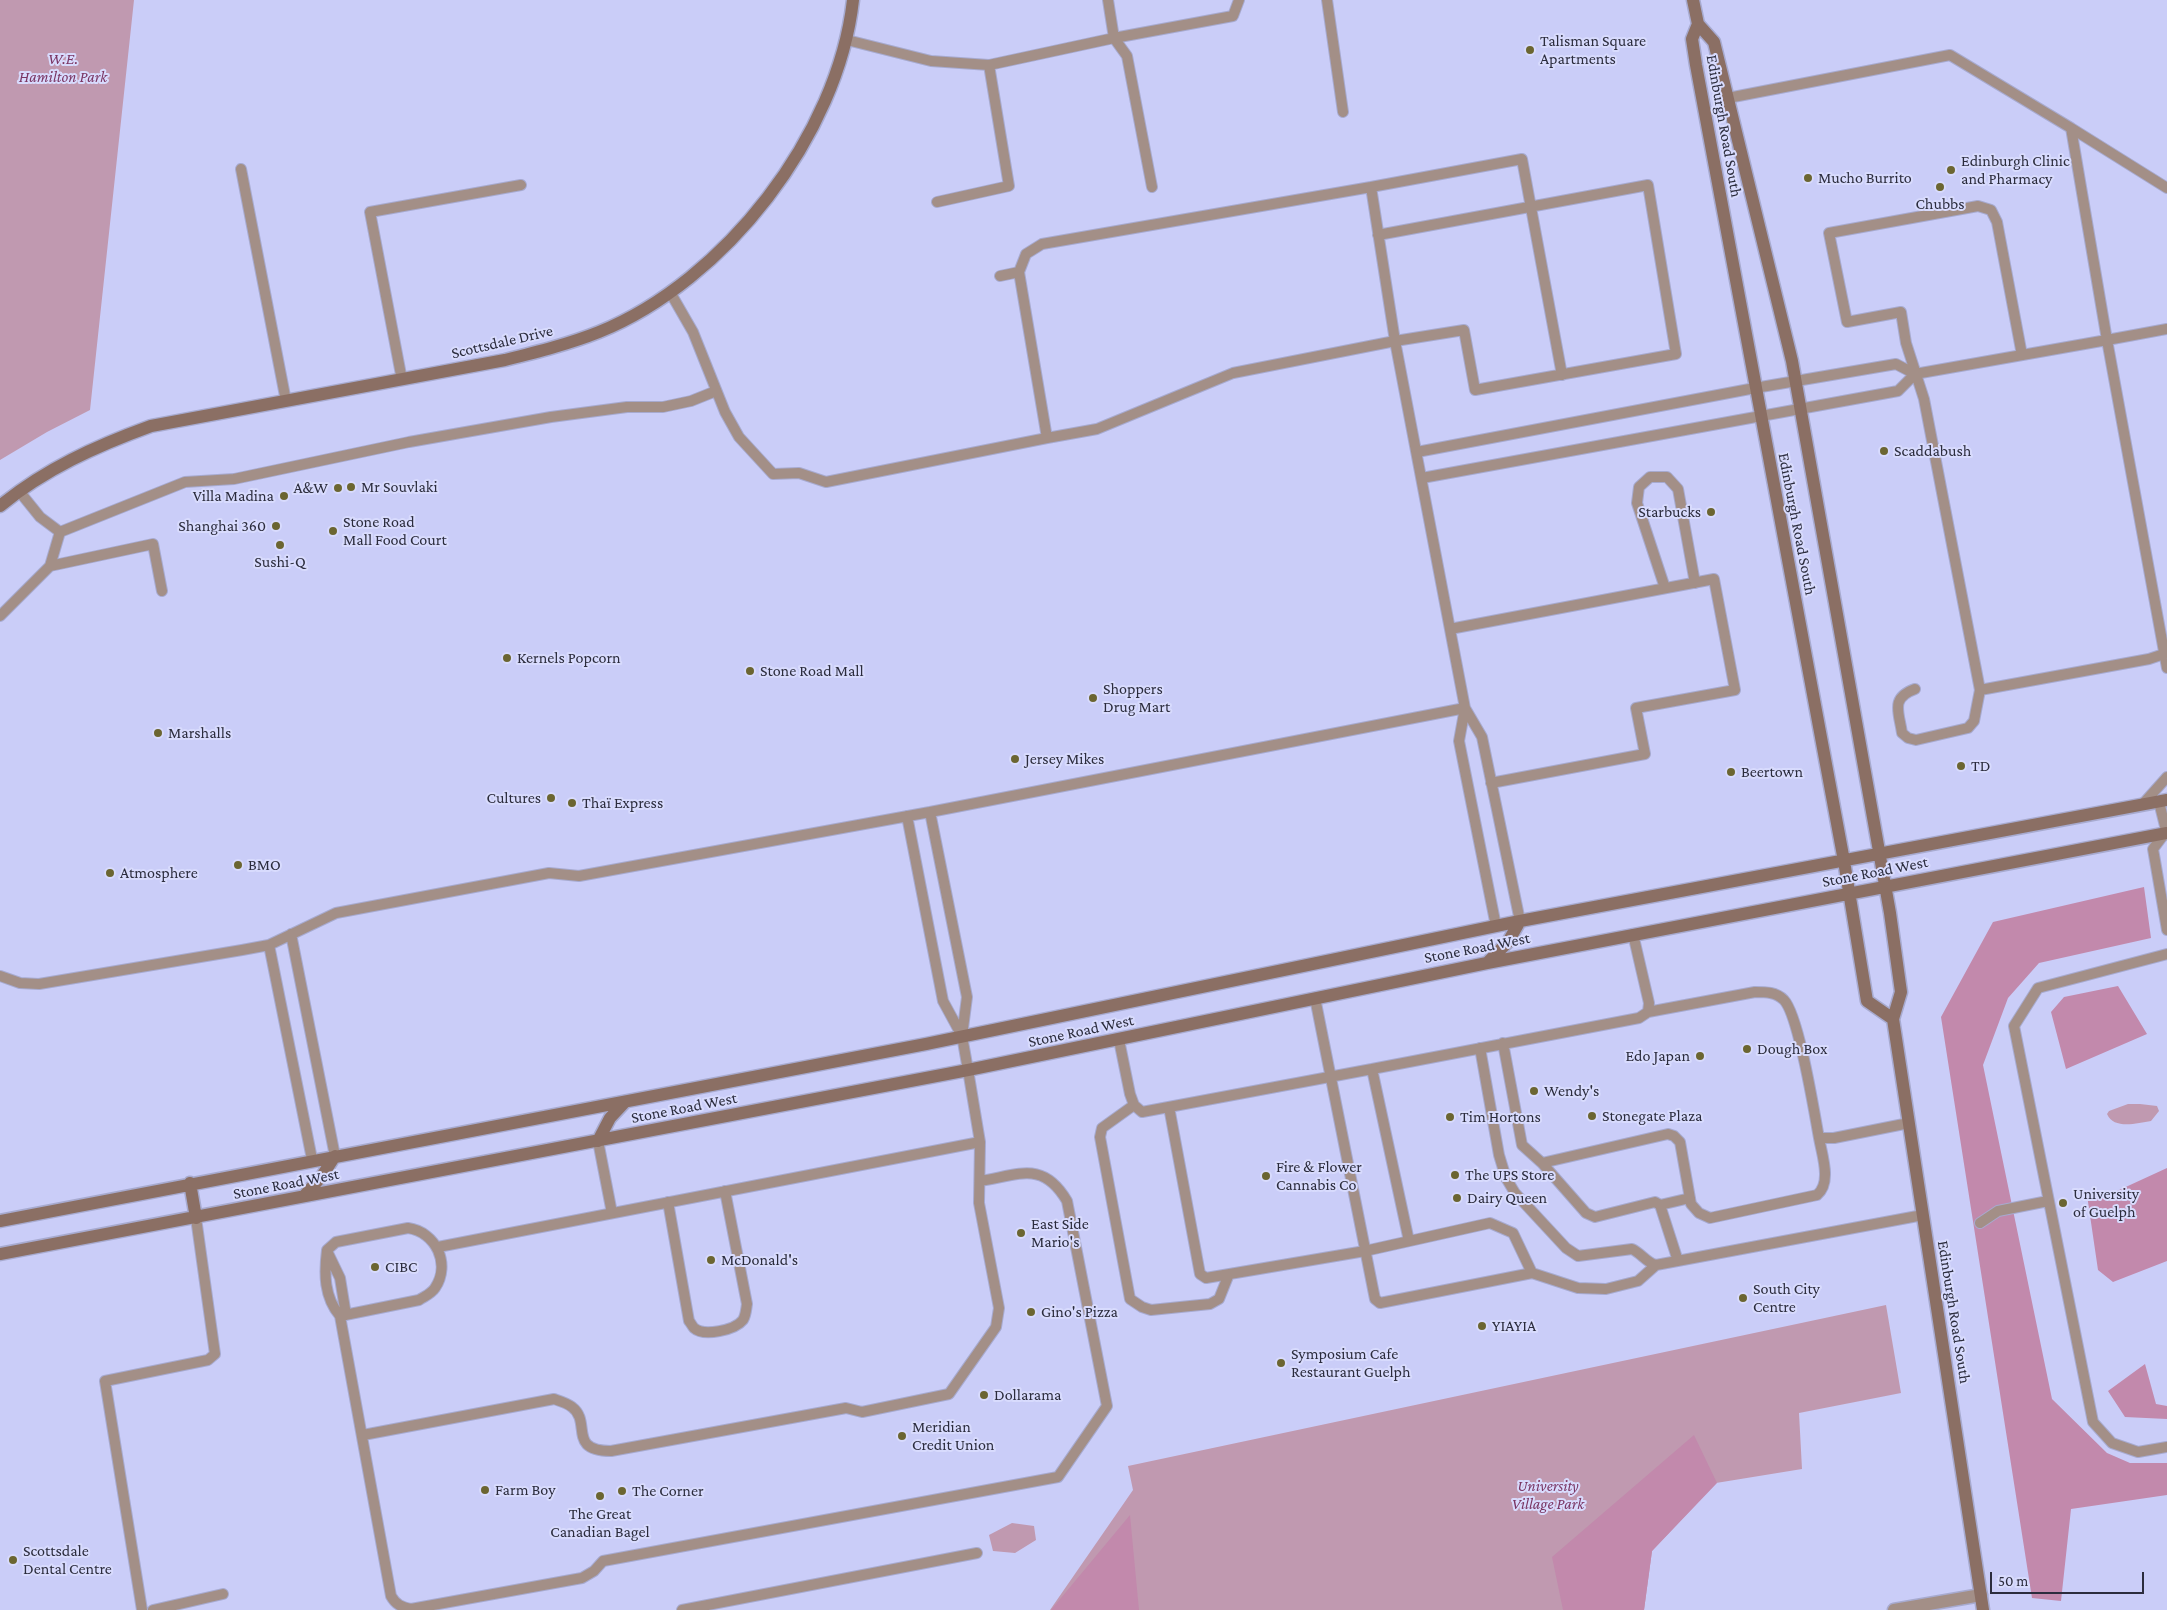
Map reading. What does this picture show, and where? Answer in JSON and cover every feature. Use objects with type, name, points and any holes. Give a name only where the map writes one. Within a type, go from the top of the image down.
[{"type":"main road","name":"Scottsdale Drive","points":[[0,506],[19,491],[64,462],[112,440],[151,426],[402,380],[539,352],[600,332],[670,292],[722,250],[781,179],[814,128],[839,69],[853,0]]},
{"type":"main road","name":"Edinburgh Road South","points":[[1693,0],[1698,24],[1714,42],[1795,382],[1886,886],[1901,992],[1893,1019],[1983,1610]]},
{"type":"main road","name":"Edinburgh Road South","points":[[1698,24],[1692,39],[1693,48],[1844,860],[1867,1001],[1893,1019]]},
{"type":"main road","name":"Stone Road West","points":[[0,1221],[962,1036],[1520,921],[2163,801]]},
{"type":"main road","name":"Stone Road West","points":[[0,1254],[968,1070],[1633,934],[2166,833]]},
{"type":"main road","points":[[1487,963],[1508,942],[1520,921]]},
{"type":"main road","points":[[598,1140],[610,1118],[625,1102]]},
{"type":"main road","points":[[304,1196],[322,1176],[335,1156]]},
{"type":"main road","points":[[190,1183],[196,1218]]},
{"type":"street","points":[[1894,1610],[1981,1595]]},
{"type":"lane","points":[[1108,0],[1114,38],[1127,56],[1152,187]]},
{"type":"lane","points":[[846,40],[931,61],[989,65],[1114,38],[1233,16],[1239,0]]},
{"type":"lane","points":[[1327,0],[1343,112]]},
{"type":"lane","points":[[1728,98],[1950,55],[2167,188]]},
{"type":"lane","points":[[937,202],[1009,186],[989,65]]},
{"type":"lane","points":[[2071,128],[2107,340],[2166,653],[2167,668]]},
{"type":"lane","points":[[1047,438],[1019,272],[1026,254],[1042,244],[1522,159],[1562,375]]},
{"type":"lane","points":[[241,169],[286,401]]},
{"type":"lane","points":[[670,292],[693,332],[716,391],[739,437],[773,474],[800,473],[826,482],[1097,428],[1233,373],[1395,341],[1464,330],[1475,390],[1676,354],[1648,184],[1378,235]]},
{"type":"lane","points":[[402,380],[370,212],[522,185]]},
{"type":"lane","points":[[1371,187],[1395,341],[1465,708],[1482,737],[1520,921]]},
{"type":"lane","points":[[1915,689],[1899,698],[1898,705],[1902,733],[1908,738],[1916,740],[1968,728],[1974,721],[1980,690],[1924,399],[1906,343],[1901,312],[1847,322],[1829,233],[1978,206],[1991,210],[1997,222],[2022,355]]},
{"type":"lane","points":[[1000,276],[1019,272]]},
{"type":"lane","points":[[1422,478],[1898,391],[1915,374],[2167,329]]},
{"type":"lane","points":[[1417,452],[1755,388],[1896,364],[1915,374]]},
{"type":"lane","points":[[60,532],[184,482],[234,479],[409,442],[551,417],[627,407],[663,407],[691,401],[716,391]]},
{"type":"lane","points":[[1665,588],[1637,503],[1639,487],[1650,477],[1667,477],[1678,489],[1694,582]]},
{"type":"lane","points":[[19,491],[40,517],[60,532]]},
{"type":"lane","points":[[0,616],[50,566],[60,532]]},
{"type":"lane","points":[[50,566],[152,544],[162,591]]},
{"type":"lane","points":[[1450,628],[1714,579],[1735,690],[1636,708],[1645,754],[1491,783]]},
{"type":"lane","points":[[1980,690],[2149,659],[2166,653]]},
{"type":"lane","points":[[0,976],[20,983],[39,984],[268,945],[336,913],[549,873],[579,876],[930,812],[1465,708]]},
{"type":"lane","points":[[1465,708],[1459,741],[1496,926]]},
{"type":"lane","points":[[2142,805],[2167,777]]},
{"type":"lane","points":[[2163,801],[2166,833],[2153,849],[2167,930]]},
{"type":"lane","points":[[362,1435],[554,1399],[574,1407],[578,1414],[582,1436],[587,1444],[596,1451],[611,1451],[846,1408],[862,1412],[949,1394],[996,1327],[999,1320],[999,1308],[979,1203],[980,1142],[962,1036],[967,997],[930,812]]},
{"type":"lane","points":[[907,816],[943,1001],[962,1036]]},
{"type":"lane","points":[[291,934],[335,1156]]},
{"type":"lane","points":[[1633,934],[1649,1003],[1648,1012]]},
{"type":"lane","points":[[268,945],[312,1160]]},
{"type":"lane","points":[[2167,954],[2038,988],[2014,1026],[2093,1422],[2112,1443],[2138,1452],[2167,1447]]},
{"type":"lane","points":[[1119,1040],[1134,1105],[1142,1112],[1639,1018],[1648,1012],[1755,992],[1773,993],[1782,998],[1794,1016],[1819,1138],[1825,1183],[1823,1191],[1817,1195],[1710,1218],[1699,1213],[1691,1204],[1680,1142],[1674,1136],[1668,1134],[1542,1163]]},
{"type":"lane","points":[[1315,998],[1375,1299],[1380,1303],[1532,1272],[1578,1288],[1606,1289],[1638,1281],[1656,1266],[1923,1215]]},
{"type":"lane","points":[[1503,1044],[1522,1145],[1542,1163],[1586,1213],[1591,1216],[1595,1217],[1655,1202],[1660,1205],[1678,1261]]},
{"type":"lane","points":[[1480,1048],[1499,1154],[1506,1178],[1515,1193],[1573,1254],[1583,1256],[1632,1249],[1656,1266]]},
{"type":"lane","points":[[1372,1069],[1410,1241]]},
{"type":"lane","points":[[1134,1105],[1102,1128],[1100,1137],[1130,1299],[1142,1307],[1151,1310],[1210,1304],[1219,1299],[1229,1274]]},
{"type":"lane","points":[[1169,1107],[1200,1274],[1206,1278],[1365,1251],[1490,1223],[1513,1233],[1532,1272]]},
{"type":"lane","points":[[1819,1138],[1834,1138],[1909,1123]]},
{"type":"lane","points":[[598,1140],[612,1213]]},
{"type":"lane","points":[[438,1246],[980,1142]]},
{"type":"lane","points":[[327,1250],[340,1278],[343,1316],[362,1435],[391,1596],[394,1602],[401,1607],[411,1610],[582,1578],[594,1571],[603,1561],[1058,1477],[1107,1406],[1067,1201],[1060,1189],[1048,1178],[1040,1174],[1029,1173],[980,1181]]},
{"type":"lane","points":[[668,1202],[689,1321],[694,1328],[702,1331],[732,1328],[742,1322],[746,1314],[747,1304],[726,1191]]},
{"type":"lane","points":[[1660,1205],[1690,1198]]},
{"type":"lane","points":[[1980,1222],[1998,1211],[2048,1201]]},
{"type":"lane","points":[[142,1610],[105,1381],[208,1360],[215,1354],[196,1218]]},
{"type":"lane","points":[[408,1228],[423,1232],[438,1246],[441,1263],[440,1273],[436,1286],[431,1293],[419,1300],[343,1316],[330,1305],[325,1281],[327,1250],[336,1242],[408,1228]]},
{"type":"lane","points":[[682,1610],[977,1553]]},
{"type":"lane","points":[[153,1610],[223,1594]]},
{"type":"green space","name":"W.E. Hamilton Park","points":[[0,0],[134,0],[90,410],[47,432],[0,460]]},
{"type":"green space","points":[[2128,1104],[2157,1106],[2159,1111],[2151,1121],[2133,1124],[2120,1124],[2110,1119],[2107,1114],[2109,1111]]},
{"type":"green space","name":"University Village Park","points":[[1886,1305],[1901,1393],[1799,1413],[1802,1469],[1716,1483],[1652,1551],[1644,1610],[1050,1610],[1133,1490],[1128,1466]]},
{"type":"green space","points":[[1012,1523],[1034,1526],[1036,1540],[1015,1553],[993,1551],[989,1535]]},
{"type":"shaded area","points":[[2144,887],[2151,938],[2039,963],[2008,998],[1983,1065],[2052,1399],[2107,1453],[2130,1463],[2167,1463],[2167,1495],[2071,1509],[2061,1601],[2032,1598],[1941,1017],[1993,922]]},
{"type":"shaded area","points":[[2118,986],[2147,1034],[2066,1069],[2051,1012],[2064,997]]},
{"type":"shaded area","points":[[2167,1168],[2167,1261],[2113,1282],[2098,1270],[2087,1195],[2117,1191]]},
{"type":"shaded area","points":[[2145,1364],[2156,1404],[2167,1406],[2167,1419],[2125,1417],[2108,1391]]},
{"type":"shaded area","points":[[1694,1435],[1717,1483],[1652,1551],[1644,1610],[1563,1610],[1552,1557]]},
{"type":"shaded area","points":[[1130,1515],[1139,1610],[1051,1610]]},
{"type":"place","name":"Talisman Square Apartments","points":[[1530,50]]},
{"type":"place","name":"Edinburgh Clinic and Pharmacy","points":[[1951,170]]},
{"type":"place","name":"Mucho Burrito","points":[[1808,178]]},
{"type":"place","name":"Chubbs","points":[[1940,187]]},
{"type":"place","name":"Scaddabush","points":[[1884,451]]},
{"type":"place","name":"Mr Souvlaki","points":[[351,487]]},
{"type":"place","name":"A&W","points":[[338,488]]},
{"type":"place","name":"Villa Madina","points":[[284,496]]},
{"type":"place","name":"Starbucks","points":[[1711,512]]},
{"type":"place","name":"Shanghai 360","points":[[276,526]]},
{"type":"place","name":"Stone Road Mall Food Court","points":[[333,531]]},
{"type":"place","name":"Sushi-Q","points":[[280,545]]},
{"type":"place","name":"Kernels Popcorn","points":[[507,658]]},
{"type":"place","name":"Stone Road Mall","points":[[750,671]]},
{"type":"place","name":"Shoppers Drug Mart","points":[[1093,698]]},
{"type":"place","name":"Marshalls","points":[[158,733]]},
{"type":"place","name":"Jersey Mikes","points":[[1015,759]]},
{"type":"place","name":"TD","points":[[1961,766]]},
{"type":"place","name":"Beertown","points":[[1731,772]]},
{"type":"place","name":"Cultures","points":[[551,798]]},
{"type":"place","name":"Thaï Express","points":[[572,803]]},
{"type":"place","name":"BMO","points":[[238,865]]},
{"type":"place","name":"Atmosphere","points":[[110,873]]},
{"type":"place","name":"Dough Box","points":[[1747,1049]]},
{"type":"place","name":"Edo Japan","points":[[1700,1056]]},
{"type":"place","name":"Wendy's","points":[[1534,1091]]},
{"type":"place","name":"Stonegate Plaza","points":[[1592,1116]]},
{"type":"place","name":"Tim Hortons","points":[[1450,1117]]},
{"type":"place","name":"The UPS Store","points":[[1455,1175]]},
{"type":"place","name":"Fire & Flower Cannabis Co","points":[[1266,1176]]},
{"type":"place","name":"Dairy Queen","points":[[1457,1198]]},
{"type":"place","name":"University of Guelph","points":[[2063,1203]]},
{"type":"place","name":"East Side Mario's","points":[[1021,1233]]},
{"type":"place","name":"McDonald's","points":[[711,1260]]},
{"type":"place","name":"CIBC","points":[[375,1267]]},
{"type":"place","name":"South City Centre","points":[[1743,1298]]},
{"type":"place","name":"Gino's Pizza","points":[[1031,1312]]},
{"type":"place","name":"YIAYIA","points":[[1482,1326]]},
{"type":"place","name":"Symposium Cafe Restaurant Guelph","points":[[1281,1363]]},
{"type":"place","name":"Dollarama","points":[[984,1395]]},
{"type":"place","name":"Meridian Credit Union","points":[[902,1436]]},
{"type":"place","name":"Farm Boy","points":[[485,1490]]},
{"type":"place","name":"The Corner","points":[[622,1491]]},
{"type":"place","name":"The Great Canadian Bagel","points":[[600,1496]]},
{"type":"place","name":"Scottsdale Dental Centre","points":[[13,1560]]}]
